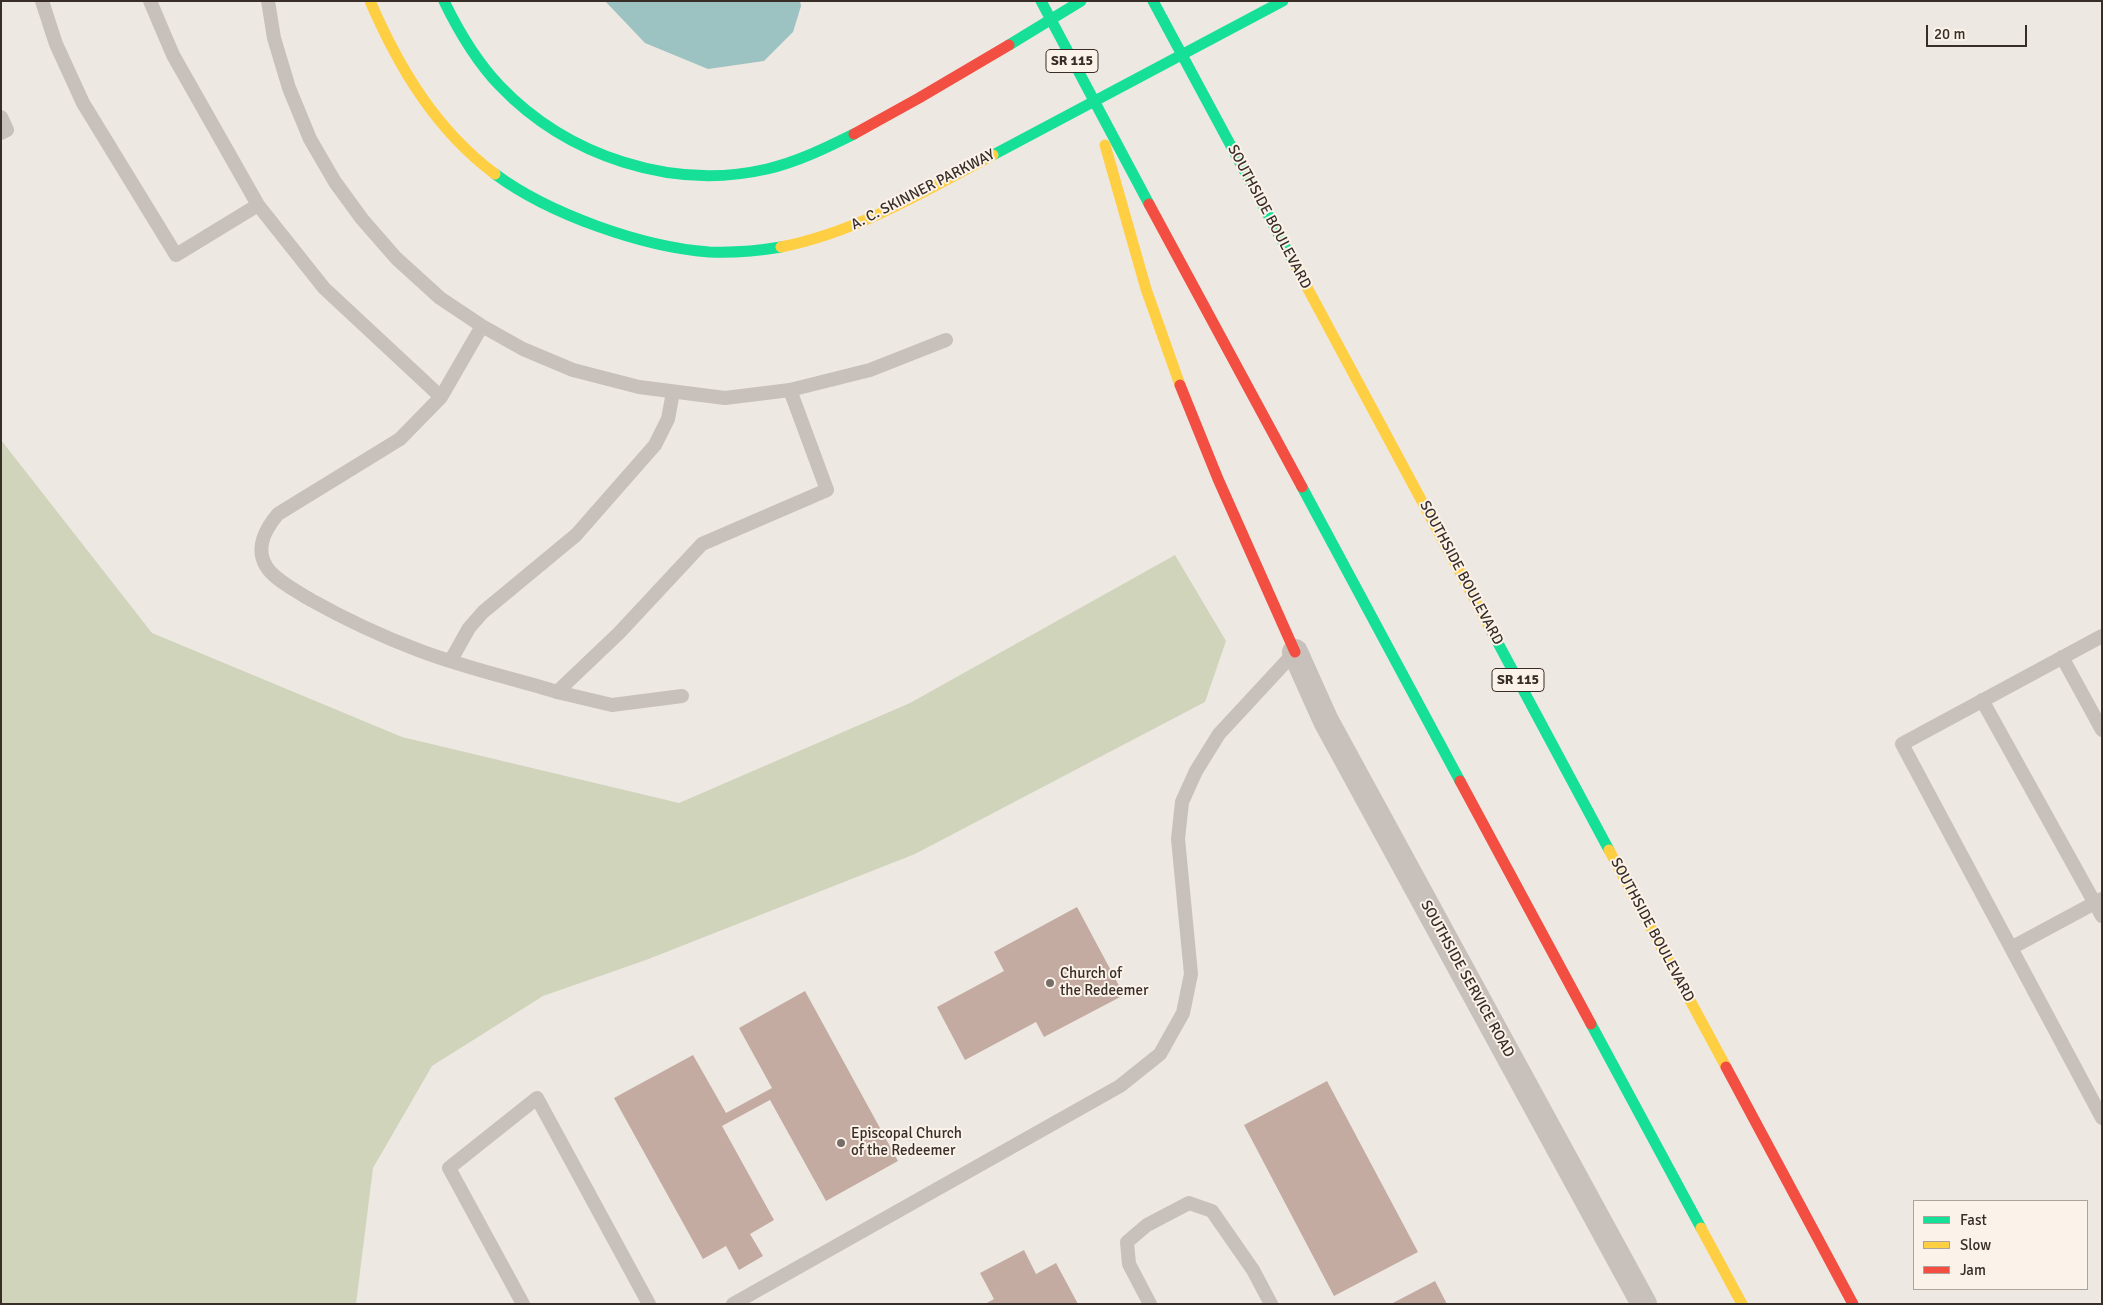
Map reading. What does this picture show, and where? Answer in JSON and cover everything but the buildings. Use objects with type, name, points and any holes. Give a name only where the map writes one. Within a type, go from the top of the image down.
[{"type":"main road","name":"A. C. SKINNER PARKWAY","points":[[370,1],[383,33],[414,88],[456,140],[503,180],[528,196],[586,222],[646,241],[679,249],[718,253],[764,250],[801,243],[844,230],[913,198],[1283,1]]},
{"type":"main road","points":[[444,1],[455,24],[480,64],[507,94],[544,124],[583,146],[618,161],[640,168],[681,175],[723,175],[744,172],[784,164],[809,156],[938,88],[1081,1]]},
{"type":"main road","name":"SR 115","points":[[1041,1],[1742,1304]]},
{"type":"main road","name":"SOUTHSIDE BOULEVARD","points":[[1153,1],[1854,1304]]},
{"type":"main road","points":[[1094,102],[1145,284],[1174,371],[1205,449],[1295,652]]},
{"type":"street","name":"SOUTHSIDE SERVICE ROAD","points":[[1295,652],[1326,721],[1644,1304]]},
{"type":"lane","points":[[42,1],[56,44],[83,103],[176,255],[258,205]]},
{"type":"lane","points":[[150,1],[173,55],[258,205],[324,288],[441,397]]},
{"type":"lane","points":[[268,1],[274,38],[289,88],[310,139],[335,182],[362,219],[396,258],[440,298],[482,326],[523,349],[573,370],[639,387],[724,398],[790,390],[870,370],[946,340]]},
{"type":"lane","points":[[1,117],[7,130],[1,133]]},
{"type":"lane","points":[[482,326],[441,397],[400,440],[278,514],[268,525],[262,545],[265,564],[269,570],[293,590],[345,619],[419,651],[557,692],[612,705],[682,696]]},
{"type":"lane","points":[[557,692],[618,633],[702,544],[827,490],[790,390]]},
{"type":"lane","points":[[451,660],[469,628],[483,612],[576,535],[655,445],[668,418],[673,392]]},
{"type":"lane","points":[[2102,636],[1902,744],[2102,1118]]},
{"type":"lane","points":[[733,1304],[1120,1086],[1160,1054],[1183,1013],[1191,974],[1178,839],[1182,802],[1196,771],[1219,734],[1295,652]]},
{"type":"lane","points":[[2062,657],[2102,730]]},
{"type":"lane","points":[[1982,700],[2098,901],[2102,916]]},
{"type":"lane","points":[[2011,948],[2098,901]]},
{"type":"lane","points":[[523,1304],[449,1168],[537,1098],[650,1304]]},
{"type":"lane","points":[[1150,1304],[1129,1264],[1127,1242],[1147,1225],[1189,1202],[1212,1211],[1253,1270],[1271,1304]]},
{"type":"green space","points":[[1,440],[152,633],[402,737],[679,803],[910,703],[1175,555],[1226,641],[1205,702],[915,854],[646,960],[543,996],[432,1066],[373,1168],[356,1304],[1,1304]]},
{"type":"water","points":[[605,1],[800,1],[801,6],[793,32],[764,61],[708,69],[645,43]]},
{"type":"traffic: fast","points":[[444,1],[462,35],[483,67],[527,111],[557,132],[589,149],[623,162],[658,171],[695,175],[731,175],[789,163],[854,134]]},
{"type":"traffic: fast","points":[[1041,1],[1149,204]]},
{"type":"traffic: fast","points":[[1009,45],[1081,1]]},
{"type":"traffic: fast","points":[[1153,1],[1294,263]]},
{"type":"traffic: fast","points":[[993,155],[1283,1]]},
{"type":"traffic: fast","points":[[495,174],[517,189],[569,215],[626,236],[683,249],[709,252],[763,250],[781,247]]},
{"type":"traffic: fast","points":[[1302,487],[1460,781]]},
{"type":"traffic: fast","points":[[1491,630],[1609,850]]},
{"type":"traffic: fast","points":[[1591,1024],[1701,1228]]},
{"type":"traffic: slow","points":[[370,1],[393,50],[421,96],[455,138],[495,174]]},
{"type":"traffic: slow","points":[[1105,145],[1146,289],[1180,385]]},
{"type":"traffic: slow","points":[[781,247],[809,240],[864,221],[993,155]]},
{"type":"traffic: slow","points":[[1294,263],[1491,630]]},
{"type":"traffic: slow","points":[[1609,850],[1726,1067]]},
{"type":"traffic: slow","points":[[1701,1228],[1742,1304]]},
{"type":"traffic: jam","points":[[854,134],[1009,45]]},
{"type":"traffic: jam","points":[[1149,204],[1302,487]]},
{"type":"traffic: jam","points":[[1180,385],[1218,479],[1295,652]]},
{"type":"traffic: jam","points":[[1460,781],[1591,1024]]},
{"type":"traffic: jam","points":[[1726,1067],[1853,1304]]},
{"type":"place","name":"Church of the Redeemer","points":[[1050,983]]},
{"type":"place","name":"Episcopal Church of the Redeemer","points":[[841,1143]]}]
